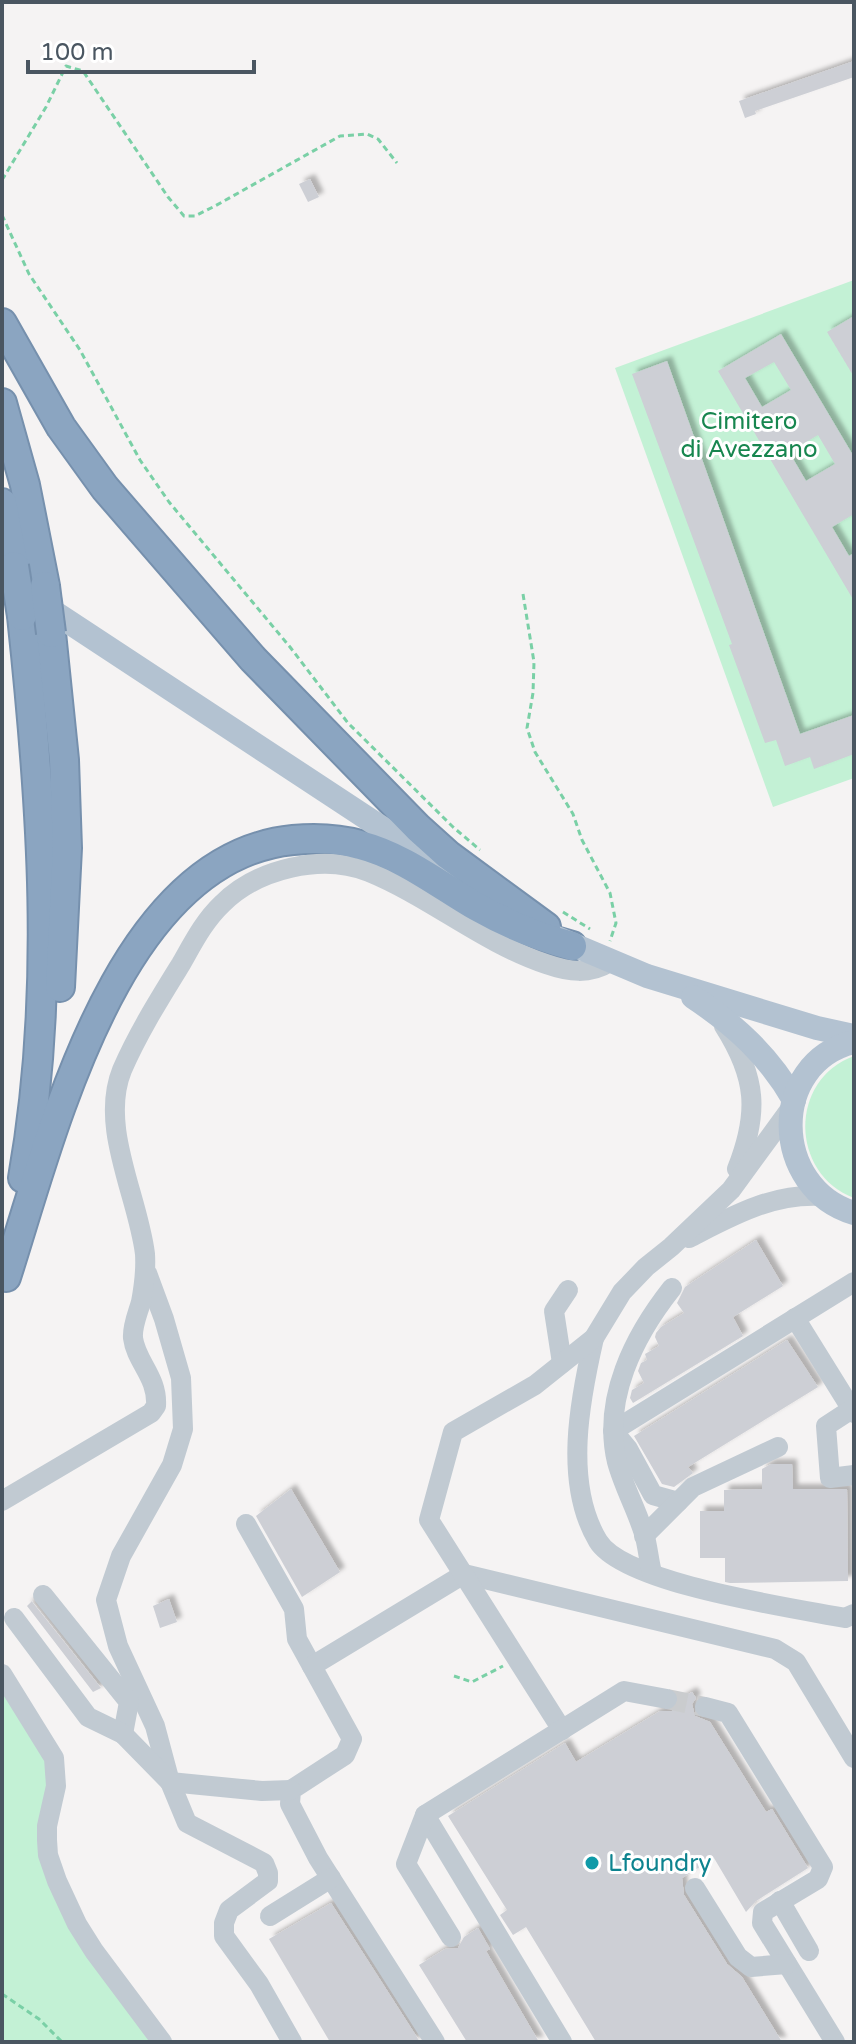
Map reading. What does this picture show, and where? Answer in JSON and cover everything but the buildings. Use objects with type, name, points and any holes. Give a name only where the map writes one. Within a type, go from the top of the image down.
[{"type":"highway","points":[[2,323],[61,427],[105,488],[285,695],[418,828],[462,865],[584,940]]},
{"type":"highway","points":[[2,403],[25,485],[45,586],[64,760],[67,848],[61,974],[45,1109],[4,1283]]},
{"type":"highway","points":[[2,503],[8,571],[22,616],[34,729],[40,831],[43,995],[35,1106],[4,1283]]},
{"type":"highway","points":[[4,1283],[65,1095],[101,1010],[128,963],[168,909],[189,887],[222,863],[256,847],[288,841],[327,840],[360,845],[406,864],[514,926],[584,940]]},
{"type":"main road","points":[[8,571],[380,828],[526,922],[584,940],[709,1007],[754,1045],[781,1077],[793,1104]]},
{"type":"main road","points":[[670,984],[854,1036]]},
{"type":"main road","points":[[854,1042],[823,1058],[806,1076],[793,1104],[789,1132],[794,1157],[805,1178],[822,1196],[854,1213]]},
{"type":"street","points":[[2,1501],[154,1410],[157,1399],[154,1385],[133,1337],[145,1269],[143,1241],[115,1124],[117,1085],[126,1061],[162,995],[204,924],[227,898],[291,868],[318,864],[345,865],[377,875],[539,962],[581,972],[597,969],[606,951]]},
{"type":"street","points":[[709,1007],[739,1049],[749,1075],[753,1098],[747,1144],[737,1170],[719,1201]]},
{"type":"street","points":[[793,1104],[746,1171],[719,1201],[622,1292],[594,1338],[582,1391],[577,1437],[579,1476],[586,1510],[598,1542],[616,1559],[699,1589],[845,1618],[854,1614]]},
{"type":"street","points":[[671,1247],[762,1204],[784,1197],[822,1196]]},
{"type":"street","points":[[145,1269],[181,1378],[183,1429],[172,1465],[121,1556],[106,1600],[118,1646],[155,1726],[170,1782],[187,1823],[264,1863],[268,1881],[229,1910],[224,1923],[224,1936],[259,1984],[292,2042]]},
{"type":"street","points":[[613,1431],[854,1282]]},
{"type":"street","points":[[652,1573],[644,1536],[617,1462],[613,1431],[622,1375],[636,1341],[672,1288]]},
{"type":"street","points":[[562,1363],[554,1311],[568,1290]]},
{"type":"street","points":[[795,1318],[853,1411],[826,1426],[830,1478],[854,1475]]},
{"type":"street","points":[[562,1730],[429,1520],[453,1432],[535,1385],[594,1338]]},
{"type":"street","points":[[613,1431],[628,1449],[653,1495],[678,1502]]},
{"type":"street","points":[[644,1536],[693,1487],[778,1447]]},
{"type":"street","points":[[14,1618],[88,1717],[123,1734],[170,1782],[262,1791],[291,1790],[345,1755],[352,1739],[297,1639],[294,1609],[246,1524]]},
{"type":"street","points":[[312,1666],[464,1574],[775,1649],[796,1662],[854,1758]]},
{"type":"street","points":[[43,1595],[129,1702],[123,1734]]},
{"type":"street","points":[[2,1674],[54,1758],[56,1786],[47,1840],[48,1855],[57,1881],[77,1924],[94,1951],[162,2042]]},
{"type":"street","points":[[451,1937],[406,1864],[425,1815],[624,1691],[667,1699]]},
{"type":"street","points":[[705,1707],[728,1713],[823,1867],[818,1879],[763,1912],[762,1923],[835,2042]]},
{"type":"street","points":[[291,1790],[290,1804],[331,1878],[435,2042]]},
{"type":"street","points":[[425,1815],[562,2042]]},
{"type":"street","points":[[270,1916],[331,1878]]},
{"type":"street","points":[[695,1888],[738,1957],[751,1967],[787,1964]]},
{"type":"street","points":[[780,1901],[809,1951]]},
{"type":"path","points":[[2,180],[46,107],[66,66],[83,71],[184,216],[195,216],[215,206],[340,136],[367,134],[378,139],[397,163]]},
{"type":"path","points":[[2,215],[29,274],[80,350],[140,460],[169,502],[290,647],[348,723],[483,853]]},
{"type":"path","points":[[523,594],[534,662],[527,728],[535,752],[573,814],[582,840],[610,893],[616,923],[606,951]]},
{"type":"path","points":[[555,906],[584,940]]},
{"type":"path","points":[[454,1676],[472,1682],[517,1659]]},
{"type":"path","points":[[2,1994],[39,2019],[62,2042]]},
{"type":"green space","name":"Cimitero di Avezzano","points":[[854,280],[854,778],[773,807],[615,368]]},
{"type":"green space","points":[[854,1056],[854,1198],[833,1186],[818,1169],[808,1149],[805,1127],[808,1105],[817,1085],[832,1068]]},
{"type":"green space","points":[[2,1681],[52,1761],[43,1863],[156,2042],[2,2042]]},
{"type":"tunnel","points":[[667,1699],[705,1707]]},
{"type":"place","name":"Lfoundry","points":[[592,1863]]}]
